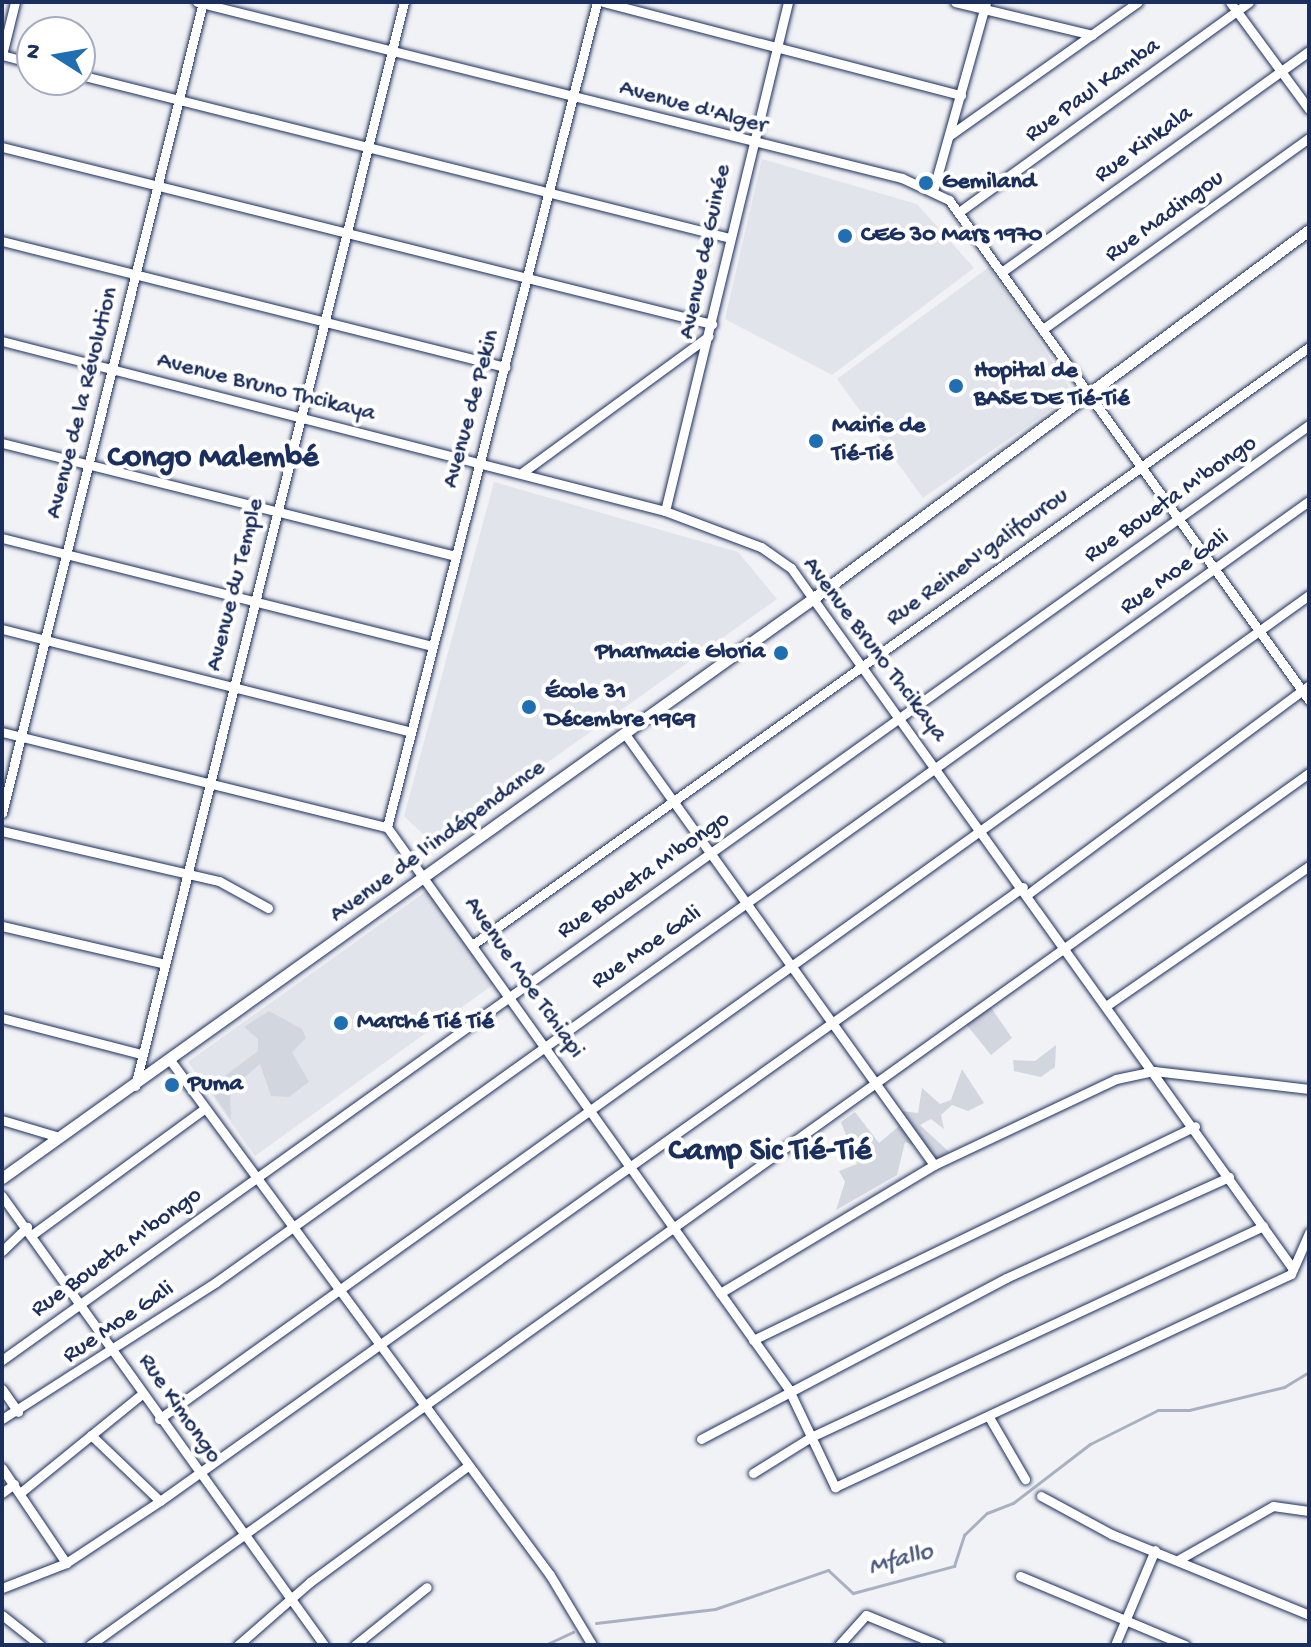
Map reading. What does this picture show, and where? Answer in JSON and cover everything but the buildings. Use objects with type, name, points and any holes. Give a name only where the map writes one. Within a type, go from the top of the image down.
[{"type":"street","points":[[2,55],[15,2]]},
{"type":"street","name":"Avenue du Temple","points":[[135,1086],[206,779],[394,51],[404,2]]},
{"type":"street","points":[[600,2],[961,95]]},
{"type":"street","name":"Avenue de Pekin","points":[[387,827],[408,731],[550,193],[572,96],[600,2]]},
{"type":"street","name":"Avenue de Guinée","points":[[665,511],[712,324],[751,144],[788,2]]},
{"type":"street","points":[[955,2],[985,6],[1092,35]]},
{"type":"street","points":[[950,135],[1138,2]]},
{"type":"street","name":"Rue Paul Kamba","points":[[959,212],[1234,6],[1249,2]]},
{"type":"street","name":"Avenue d'Alger","points":[[201,3],[933,191],[959,212],[1003,271],[1258,630],[1306,688],[1309,700]]},
{"type":"street","name":"Avenue de la Révolution","points":[[2,813],[201,3]]},
{"type":"street","points":[[933,191],[985,6]]},
{"type":"street","points":[[1234,6],[1309,109]]},
{"type":"street","name":"Rue Kinkala","points":[[1003,271],[1309,51]]},
{"type":"street","points":[[96,79],[730,238]]},
{"type":"street","name":"Rue Madingou","points":[[1043,329],[1309,138]]},
{"type":"street","points":[[2,147],[527,282],[712,324]]},
{"type":"street","points":[[1087,391],[1309,230]]},
{"type":"street","points":[[2,241],[323,324],[505,367]]},
{"type":"street","points":[[523,472],[709,336]]},
{"type":"street","name":"Avenue Bruno Thcikaya","points":[[2,341],[523,472],[665,511],[761,547],[815,597],[1195,1126],[1292,1272]]},
{"type":"street","name":"Rue ReineN'galifourou","points":[[475,943],[1309,347]]},
{"type":"street","name":"Avenue de l'indépendance","points":[[2,1178],[429,877],[815,597],[1087,391]]},
{"type":"street","name":"Rue Boueta M'bongo","points":[[2,1360],[83,1306],[253,1178],[901,719],[1309,425]]},
{"type":"street","points":[[2,443],[454,556]]},
{"type":"street","name":"Rue Moe Gali","points":[[2,1419],[115,1352],[1309,501]]},
{"type":"street","points":[[2,538],[253,598],[431,646]]},
{"type":"street","points":[[159,1419],[1309,595]]},
{"type":"street","points":[[2,629],[408,731]]},
{"type":"street","points":[[2,1588],[66,1563],[160,1501],[1306,688]]},
{"type":"street","points":[[2,732],[206,779],[387,827]]},
{"type":"street","points":[[625,734],[934,1165]]},
{"type":"street","points":[[90,1645],[246,1539],[421,1404],[874,1079],[1309,773]]},
{"type":"street","name":"Avenue Moe Tchiapi","points":[[387,827],[429,877],[628,1167],[788,1388],[835,1487],[989,1417]]},
{"type":"street","points":[[2,831],[231,886],[268,908]]},
{"type":"street","points":[[1106,1006],[1309,866]]},
{"type":"street","points":[[2,926],[161,963]]},
{"type":"street","points":[[2,1018],[141,1054]]},
{"type":"street","points":[[170,1060],[253,1178],[468,1466],[592,1645]]},
{"type":"street","points":[[720,1293],[934,1165],[1055,1104],[1154,1071],[1309,1089]]},
{"type":"street","points":[[2,1251],[204,1109]]},
{"type":"street","points":[[2,1120],[59,1137]]},
{"type":"street","points":[[753,1340],[1195,1126]]},
{"type":"street","points":[[701,1439],[788,1388],[1229,1177]]},
{"type":"street","name":"Rue Kimongo","points":[[2,1196],[324,1645]]},
{"type":"street","points":[[753,1473],[811,1437],[1263,1226]]},
{"type":"street","points":[[1025,1479],[989,1417],[1292,1272],[1309,1233]]},
{"type":"street","points":[[2,1389],[18,1412]]},
{"type":"street","points":[[2,1493],[17,1489],[142,1394]]},
{"type":"street","points":[[91,1435],[160,1501]]},
{"type":"street","points":[[238,1645],[468,1466]]},
{"type":"street","points":[[2,1468],[66,1563]]},
{"type":"street","points":[[1041,1496],[1155,1550],[1309,1615]]},
{"type":"street","points":[[1178,1560],[1273,1506],[1309,1511]]},
{"type":"street","points":[[1115,1645],[1155,1550]]},
{"type":"street","points":[[1020,1576],[1185,1645]]},
{"type":"street","points":[[355,1645],[427,1587]]},
{"type":"street","points":[[2,1615],[40,1645]]},
{"type":"street","points":[[839,1645],[860,1616],[939,1645]]},
{"type":"shaded area","name":"CEG 30 Mars 1970","points":[[762,159],[917,204],[974,268],[832,375],[725,319]]},
{"type":"shaded area","name":"Hopital de BASE DE Tié-Tié","points":[[989,267],[1074,394],[923,498],[837,379]]},
{"type":"shaded area","name":"École 31 Décembre 1969","points":[[494,482],[738,552],[777,599],[433,844],[404,816]]},
{"type":"shaded area","name":"Marché Tié Tié","points":[[428,890],[494,984],[255,1156],[188,1062]]},
{"type":"shaded area","points":[[990,1006],[1012,1038],[991,1055],[966,1024]]},
{"type":"shaded area","points":[[269,1011],[302,1029],[306,1038],[292,1052],[309,1082],[289,1097],[271,1096],[260,1064],[230,1090],[231,1120],[209,1088],[258,1051],[258,1039],[244,1027]]},
{"type":"shaded area","points":[[1056,1045],[1055,1067],[1041,1077],[1014,1071],[1013,1060],[1035,1061]]},
{"type":"shaded area","points":[[962,1069],[984,1103],[968,1111],[952,1105],[941,1115],[944,1129],[931,1119],[920,1125],[949,1152],[935,1162],[901,1111],[918,1113],[922,1088],[940,1104],[951,1100]]},
{"type":"shaded area","points":[[855,1112],[879,1143],[898,1127],[896,1112],[918,1147],[905,1142],[897,1175],[836,1210],[845,1182],[839,1171],[857,1164],[841,1122]]},
{"type":"waterway","name":"Mfallo","points":[[596,1623],[715,1609],[828,1570],[853,1593],[954,1566],[964,1535],[987,1513],[1013,1503],[1090,1444],[1158,1410],[1189,1410],[1284,1387],[1309,1372]]},
{"type":"waterway","name":"Mfallo","points":[[545,1645],[573,1632]]},
{"type":"place","name":"Gemiland","points":[[926,183]]},
{"type":"place","name":"CEG 30 Mars 1970","points":[[845,236]]},
{"type":"place","name":"Hopital de BASE DE Tié-Tié","points":[[956,386]]},
{"type":"place","name":"Mairie de Tié-Tié","points":[[816,441]]},
{"type":"place","name":"Pharmacie Gloria","points":[[781,653]]},
{"type":"place","name":"École 31 Décembre 1969","points":[[529,707]]},
{"type":"place","name":"Marché Tié Tié","points":[[341,1023]]},
{"type":"place","name":"Puma","points":[[172,1085]]},
{"type":"district","name":"Congo Malembé","points":[[213,459]]},
{"type":"district","name":"Camp Sic Tié-Tié","points":[[770,1152]]}]
